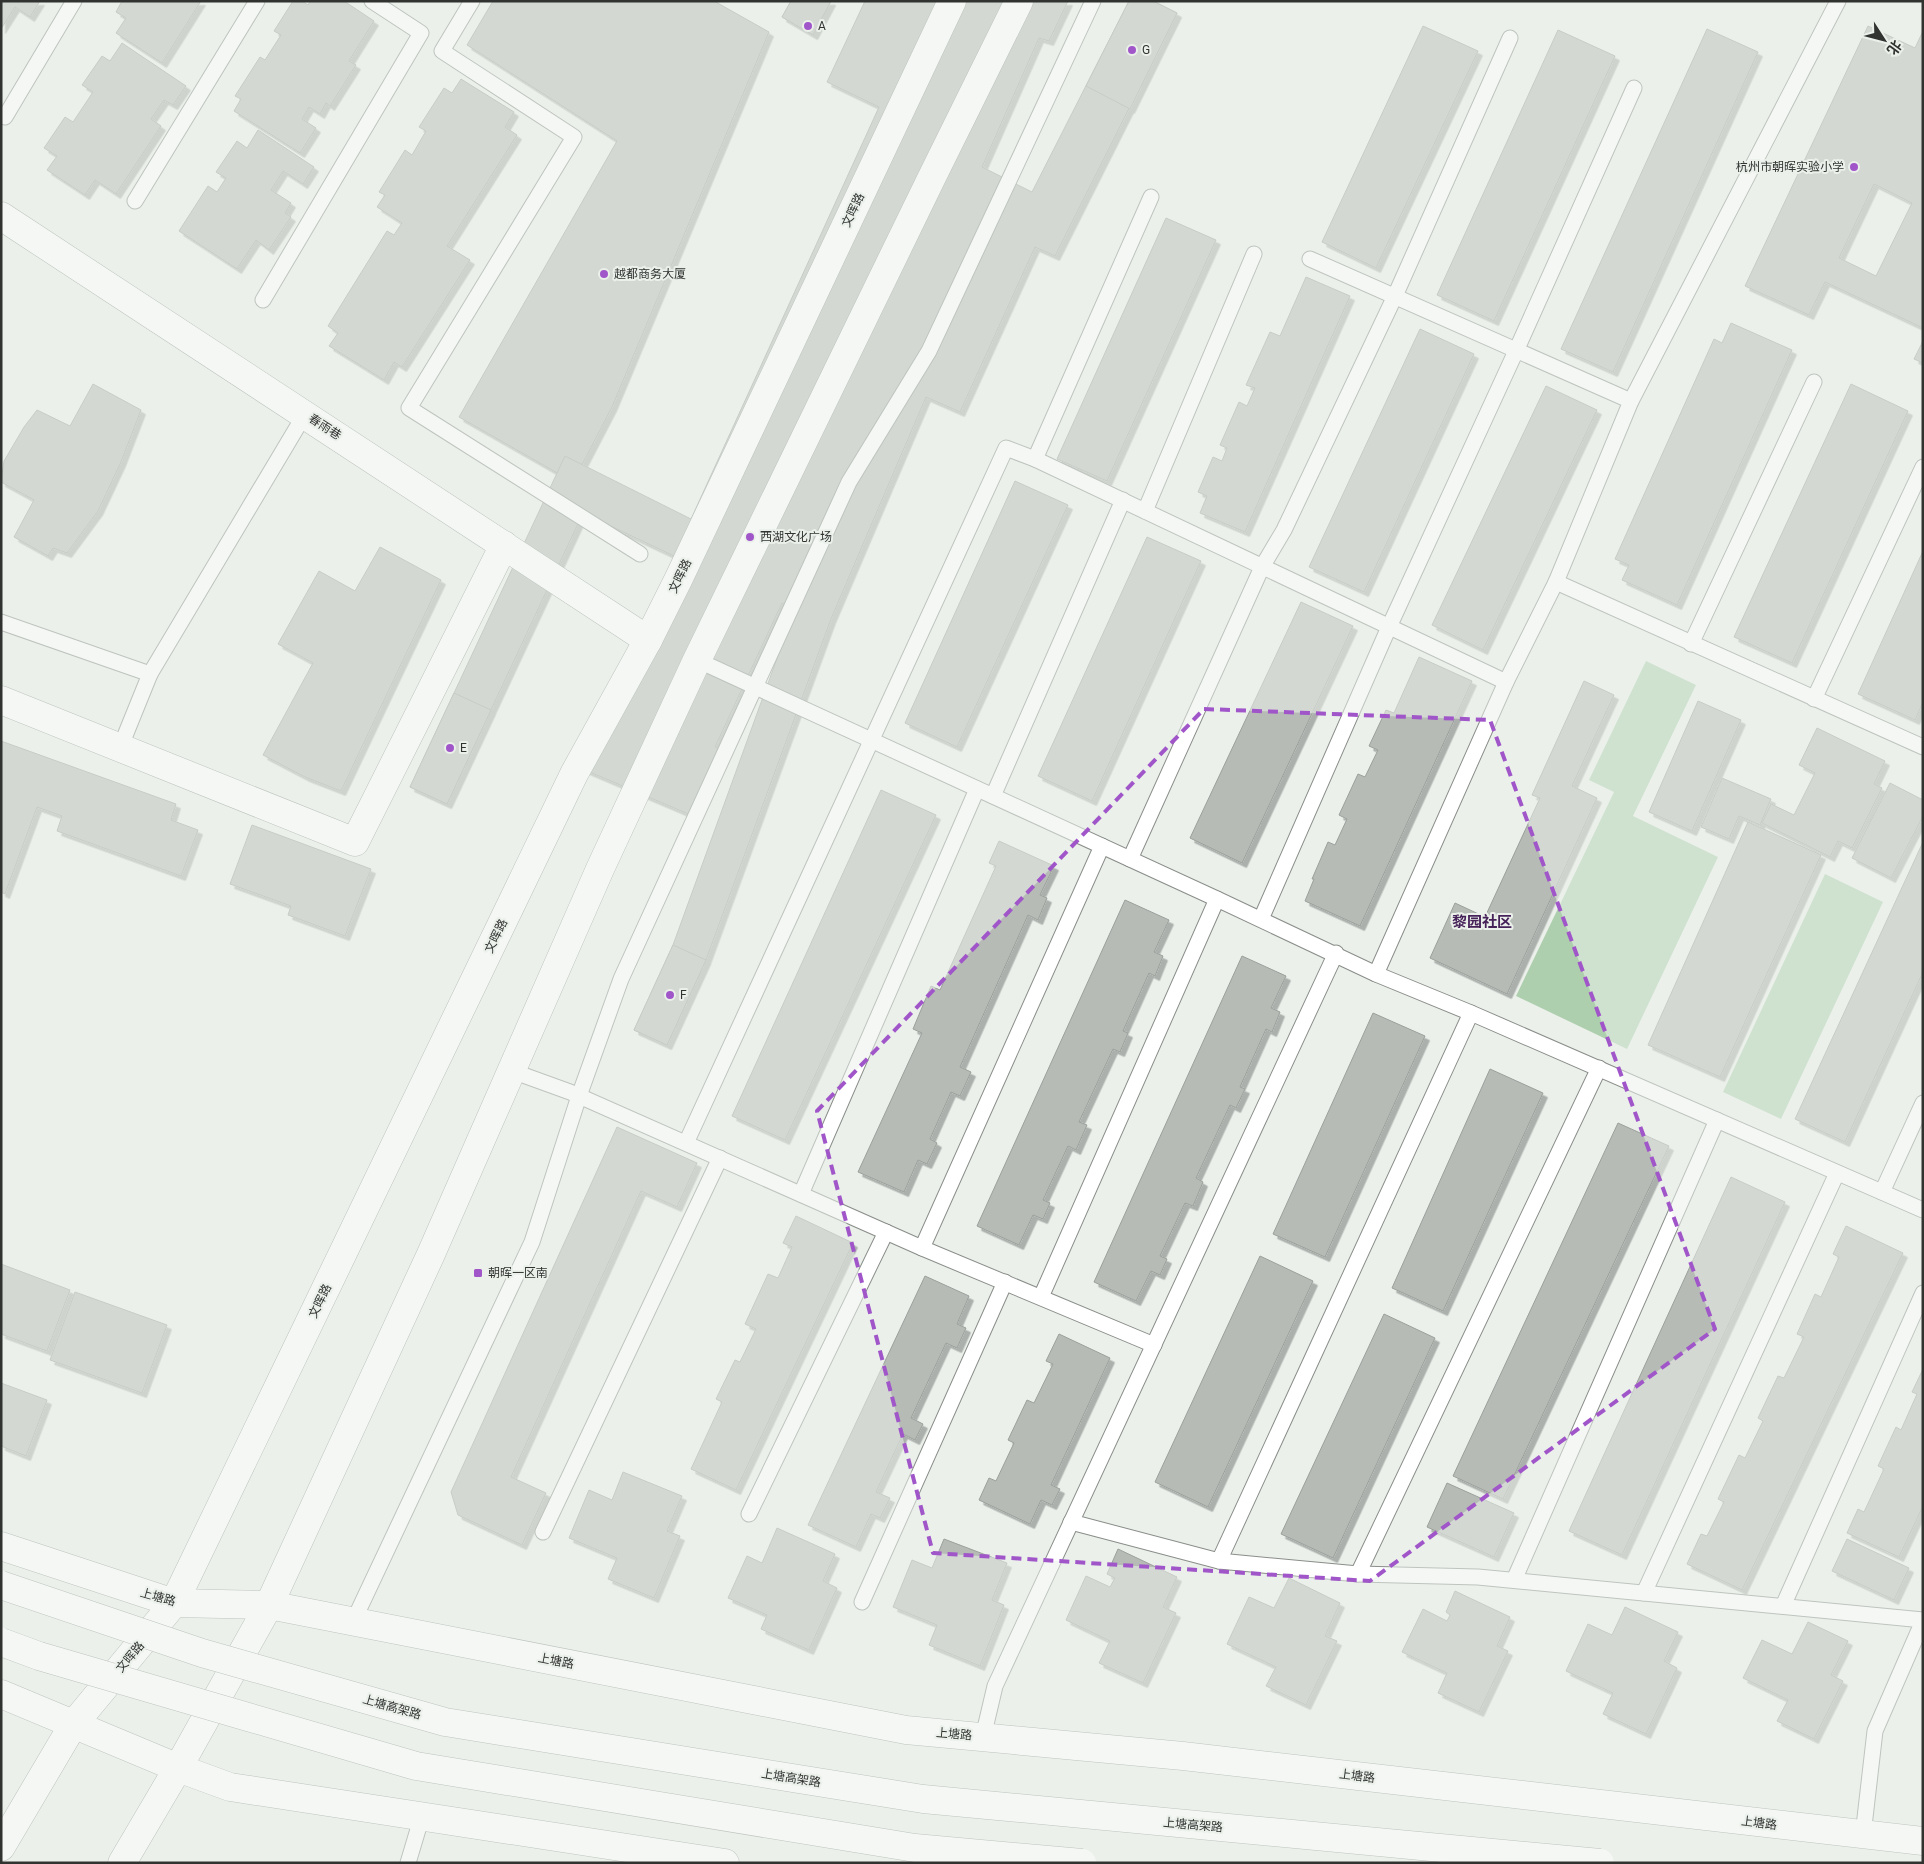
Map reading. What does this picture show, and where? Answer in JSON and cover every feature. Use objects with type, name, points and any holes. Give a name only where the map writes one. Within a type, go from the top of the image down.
[{"type":"main road","name":"文晖路","points":[[1,1847],[73,1725],[174,1603],[574,774],[648,640],[952,1]]},
{"type":"main road","points":[[122,1863],[178,1768],[269,1605],[431,1254],[604,860],[697,660],[922,197],[1020,1]]},
{"type":"main road","name":"春雨巷","points":[[1,216],[648,640]]},
{"type":"main road","points":[[1,700],[355,842],[504,545]]},
{"type":"main road","name":"上塘路","points":[[1,1546],[174,1603],[269,1605],[906,1730],[1183,1756],[1923,1841]]},
{"type":"main road","name":"上塘高架路","points":[[1,1585],[202,1653],[445,1722],[923,1799],[1600,1863]]},
{"type":"main road","points":[[1,1642],[39,1656],[416,1766],[915,1848],[1082,1863]]},
{"type":"main road","points":[[1,1694],[178,1768],[230,1787],[725,1863]]},
{"type":"lane","points":[[5,117],[74,1]]},
{"type":"lane","points":[[135,201],[257,1]]},
{"type":"lane","points":[[262,300],[421,32],[372,1]]},
{"type":"lane","points":[[472,1],[442,51],[574,137],[409,408],[640,554]]},
{"type":"lane","points":[[353,1622],[532,1242],[579,1096],[621,979],[849,482],[929,351],[1094,1]]},
{"type":"lane","points":[[1376,974],[1506,682],[1556,582],[1630,401],[1838,1]]},
{"type":"lane","points":[[1130,859],[1262,567],[1284,530],[1395,296],[1510,38]]},
{"type":"lane","points":[[1261,919],[1389,627],[1634,88]]},
{"type":"lane","points":[[1036,459],[1151,197]]},
{"type":"lane","points":[[1145,511],[1254,254]]},
{"type":"lane","points":[[1310,259],[1630,401]]},
{"type":"lane","points":[[1691,644],[1814,382]]},
{"type":"lane","points":[[120,748],[150,674],[305,414]]},
{"type":"lane","points":[[686,1143],[1006,448],[1036,459],[1506,682]]},
{"type":"lane","points":[[1814,699],[1923,468]]},
{"type":"lane","points":[[993,796],[1123,500]]},
{"type":"lane","points":[[1556,582],[1923,747]]},
{"type":"lane","points":[[1,622],[150,674]]},
{"type":"lane","points":[[697,660],[1336,953],[1376,974],[1599,1068],[1923,1210]]},
{"type":"lane","points":[[801,1194],[977,789]]},
{"type":"lane","points":[[922,1248],[1102,846]]},
{"type":"lane","points":[[1041,1297],[1218,899]]},
{"type":"lane","points":[[983,1737],[995,1686],[1336,953]]},
{"type":"lane","points":[[1219,1560],[1471,1013]]},
{"type":"lane","points":[[1358,1574],[1599,1068]]},
{"type":"lane","points":[[512,1071],[579,1096],[922,1248],[1154,1345]]},
{"type":"lane","points":[[1882,1192],[1923,1103]]},
{"type":"lane","points":[[1514,1580],[1717,1120]]},
{"type":"lane","points":[[543,1532],[720,1158]]},
{"type":"lane","points":[[1644,1593],[1837,1172]]},
{"type":"lane","points":[[749,1514],[886,1232]]},
{"type":"lane","points":[[862,1602],[1005,1282]]},
{"type":"lane","points":[[1784,1606],[1923,1293]]},
{"type":"lane","points":[[1071,1522],[1219,1560],[1358,1574],[1478,1577],[1514,1580],[1923,1620],[1875,1731],[1864,1835]]},
{"type":"lane","points":[[408,1863],[422,1816]]},
{"type":"highlighted area","points":[[1204,709],[1490,720],[1715,1329],[1370,1581],[933,1553],[817,1111]]},
{"type":"green space","points":[[1646,661],[1696,685],[1633,816],[1718,857],[1627,1049],[1516,996],[1614,792],[1589,780]]},
{"type":"green space","points":[[1825,874],[1883,902],[1781,1119],[1723,1092]]},
{"type":"building","points":[[1,1],[40,1],[30,17],[15,7],[1,29]]},
{"type":"building","points":[[122,1],[201,1],[162,63],[116,33],[126,18],[116,12]]},
{"type":"building","points":[[293,1],[302,1],[308,5],[310,1],[344,1],[374,21],[349,61],[356,65],[330,106],[326,103],[320,114],[309,107],[302,119],[316,128],[300,153],[234,111],[241,99],[235,96],[260,57],[265,60],[281,35],[274,31]]},
{"type":"building","name":"越都商务大厦","points":[[493,1],[714,1],[769,32],[612,407],[573,482],[459,417],[617,141],[467,45]]},
{"type":"building","name":"A","points":[[791,1],[831,1],[813,35],[782,17]]},
{"type":"building","name":"A","points":[[791,1],[831,1],[813,35],[782,17]]},
{"type":"building","name":"西湖文化广场","points":[[865,1],[1068,1],[1049,41],[1039,38],[982,167],[1032,192],[1129,1],[1153,1],[1177,13],[1055,256],[1035,247],[960,412],[926,397],[831,619],[706,960],[667,1045],[634,1030],[673,945],[795,609],[782,603],[715,747],[723,752],[693,816],[571,764],[610,696],[674,556],[583,513],[447,804],[410,787],[565,456],[691,519],[879,107],[827,82]]},
{"type":"building","name":"G","points":[[1129,1],[1153,1],[1177,13],[1130,109],[1086,86]]},
{"type":"building","points":[[1423,26],[1478,51],[1376,268],[1322,242]]},
{"type":"building","points":[[1868,26],[1915,48],[1923,31],[1923,328],[1825,282],[1809,315],[1745,286]],"holes":[[[1874,184],[1912,203],[1876,276],[1839,258]]]},
{"type":"building","points":[[1707,29],[1758,52],[1613,372],[1561,349]]},
{"type":"building","points":[[1558,30],[1615,56],[1494,321],[1437,295]]},
{"type":"building","points":[[122,43],[186,86],[173,105],[164,100],[151,119],[161,126],[116,194],[95,180],[85,195],[47,170],[57,156],[44,148],[65,117],[73,122],[93,92],[82,85],[102,56],[110,61]]},
{"type":"building","points":[[461,79],[514,112],[505,127],[517,135],[447,246],[470,260],[402,367],[394,362],[384,380],[329,346],[338,333],[328,326],[387,231],[394,235],[402,223],[377,207],[385,195],[379,192],[405,150],[412,155],[426,131],[419,127],[444,88],[452,93]]},
{"type":"building","points":[[258,130],[314,167],[303,184],[283,171],[271,190],[291,203],[285,213],[291,217],[269,250],[256,240],[237,269],[179,231],[208,186],[217,192],[226,178],[216,172],[237,141],[247,148]]},
{"type":"building","points":[[1166,218],[1216,240],[1107,481],[1057,459]]},
{"type":"building","points":[[1306,277],[1350,296],[1245,532],[1200,513],[1207,496],[1198,492],[1213,457],[1222,461],[1227,448],[1220,445],[1239,402],[1247,406],[1255,388],[1246,385],[1270,332],[1280,336]]},
{"type":"building","points":[[1731,323],[1792,350],[1677,605],[1622,580],[1629,565],[1615,559],[1714,339],[1722,343]]},
{"type":"building","points":[[1420,329],[1474,354],[1364,592],[1309,567]]},
{"type":"building","points":[[1923,341],[1923,363],[1914,359]]},
{"type":"building","points":[[93,384],[141,410],[121,462],[98,511],[67,553],[53,548],[48,556],[14,537],[34,500],[1,482],[4,461],[24,427],[37,410],[70,426]]},
{"type":"building","points":[[1851,384],[1908,411],[1792,663],[1734,637]]},
{"type":"building","points":[[1546,386],[1597,410],[1483,650],[1432,625]]},
{"type":"building","points":[[1015,481],[1068,505],[957,747],[905,723]]},
{"type":"building","points":[[1147,537],[1201,561],[1092,801],[1038,776]]},
{"type":"building","points":[[380,547],[441,580],[341,791],[305,777],[263,755],[313,663],[278,644],[319,571],[355,591]]},
{"type":"building","points":[[1923,551],[1923,702],[1915,720],[1858,694]]},
{"type":"building","points":[[1301,602],[1353,626],[1242,863],[1190,838]]},
{"type":"building","points":[[1419,657],[1472,681],[1360,926],[1305,901],[1328,842],[1335,845],[1347,819],[1339,815],[1358,774],[1365,777],[1378,750],[1369,746],[1386,710],[1394,713]]},
{"type":"building","points":[[1584,681],[1614,695],[1572,786],[1597,798],[1507,994],[1430,958],[1455,903],[1485,917],[1540,798],[1532,795]]},
{"type":"building","name":"E","points":[[454,693],[491,710],[447,804],[410,787]]},
{"type":"building","points":[[1698,701],[1741,720],[1692,831],[1649,812]]},
{"type":"building","points":[[1817,728],[1885,761],[1874,784],[1882,788],[1852,848],[1838,841],[1830,857],[1762,823],[1771,804],[1794,815],[1815,773],[1799,765]]},
{"type":"building","points":[[1,741],[176,804],[171,820],[198,830],[181,876],[57,831],[62,816],[37,807],[5,894],[1,892]]},
{"type":"building","points":[[1722,778],[1771,799],[1760,825],[1739,816],[1729,839],[1701,827]]},
{"type":"building","points":[[1890,783],[1923,800],[1923,816],[1891,878],[1852,858]]},
{"type":"building","points":[[881,790],[936,815],[785,1140],[732,1116]]},
{"type":"building","points":[[1748,822],[1821,855],[1720,1077],[1648,1045]]},
{"type":"building","points":[[252,825],[371,869],[345,936],[288,915],[291,906],[230,884]]},
{"type":"building","points":[[999,841],[1054,866],[1040,895],[1047,898],[1038,920],[1028,915],[960,1067],[971,1072],[960,1096],[951,1092],[930,1139],[937,1143],[927,1164],[918,1160],[904,1192],[858,1172],[922,1033],[913,1029],[931,986],[940,990],[996,866],[989,863]]},
{"type":"building","points":[[1923,842],[1923,972],[1845,1142],[1795,1119]]},
{"type":"building","points":[[1125,900],[1169,920],[1154,952],[1163,956],[1155,976],[1149,973],[1123,1031],[1128,1033],[1120,1052],[1113,1049],[1079,1122],[1087,1125],[1076,1150],[1068,1146],[1043,1200],[1050,1203],[1043,1219],[1033,1215],[1019,1245],[977,1226]]},
{"type":"building","name":"F","points":[[673,945],[706,960],[667,1045],[634,1030]]},
{"type":"building","points":[[1242,956],[1286,976],[1271,1008],[1280,1012],[1272,1032],[1266,1029],[1240,1087],[1245,1089],[1236,1108],[1230,1105],[1196,1178],[1203,1182],[1193,1206],[1185,1203],[1160,1256],[1167,1259],[1160,1275],[1151,1271],[1136,1301],[1094,1282]]},
{"type":"building","points":[[1373,1013],[1425,1036],[1325,1257],[1273,1234]]},
{"type":"building","points":[[1490,1069],[1543,1093],[1443,1311],[1392,1288]]},
{"type":"building","points":[[1618,1123],[1669,1146],[1503,1499],[1453,1476]]},
{"type":"building","points":[[617,1127],[697,1163],[677,1207],[641,1191],[511,1477],[546,1493],[522,1545],[458,1515],[451,1492]]},
{"type":"building","points":[[1731,1177],[1785,1202],[1622,1555],[1569,1531]]},
{"type":"building","points":[[796,1216],[853,1243],[736,1490],[691,1469],[722,1402],[716,1399],[735,1360],[740,1362],[756,1329],[745,1324],[768,1274],[778,1278],[792,1247],[783,1243]]},
{"type":"building","points":[[1846,1226],[1903,1253],[1742,1590],[1687,1564],[1701,1534],[1707,1536],[1724,1502],[1718,1499],[1739,1455],[1745,1458],[1763,1421],[1758,1418],[1778,1376],[1784,1378],[1804,1337],[1797,1334],[1815,1294],[1821,1297],[1839,1257],[1833,1254]]},
{"type":"building","points":[[1260,1256],[1313,1281],[1208,1507],[1155,1482]]},
{"type":"building","points":[[1,1264],[70,1290],[47,1351],[1,1334]]},
{"type":"building","points":[[925,1276],[969,1296],[957,1324],[966,1328],[957,1348],[946,1343],[911,1418],[923,1424],[915,1440],[903,1434],[876,1492],[890,1498],[880,1518],[871,1514],[856,1547],[808,1525]]},
{"type":"building","points":[[75,1292],[167,1325],[142,1393],[50,1360]]},
{"type":"building","points":[[1384,1314],[1435,1338],[1333,1558],[1281,1534]]},
{"type":"building","points":[[1059,1334],[1110,1358],[1051,1485],[1060,1489],[1052,1505],[1041,1500],[1030,1524],[979,1500],[989,1478],[996,1481],[1014,1443],[1008,1440],[1027,1400],[1034,1403],[1053,1364],[1046,1361]]},
{"type":"building","points":[[1923,1369],[1923,1506],[1899,1557],[1847,1533],[1858,1509],[1864,1512],[1884,1469],[1878,1466],[1896,1427],[1901,1430],[1917,1394],[1912,1392]]},
{"type":"building","points":[[1,1383],[47,1400],[26,1456],[1,1446]]},
{"type":"building","points":[[623,1472],[682,1496],[667,1531],[680,1536],[654,1598],[608,1579],[617,1558],[569,1538],[589,1490],[612,1500]]},
{"type":"building","points":[[1447,1483],[1514,1513],[1494,1557],[1427,1527]]},
{"type":"building","points":[[777,1528],[835,1554],[823,1581],[837,1588],[809,1650],[761,1629],[767,1615],[728,1598],[747,1556],[762,1563]]},
{"type":"building","points":[[944,1539],[1007,1563],[992,1600],[1004,1605],[980,1666],[929,1645],[937,1625],[893,1607],[912,1560],[932,1568]]},
{"type":"building","points":[[1847,1539],[1909,1568],[1894,1600],[1832,1571]]},
{"type":"building","points":[[1118,1549],[1177,1577],[1163,1607],[1176,1613],[1143,1683],[1099,1663],[1110,1641],[1066,1620],[1086,1576],[1110,1587],[1115,1578],[1107,1574]]},
{"type":"building","points":[[1289,1578],[1340,1603],[1325,1636],[1337,1641],[1306,1705],[1266,1686],[1276,1667],[1227,1644],[1249,1597],[1274,1608]]},
{"type":"building","points":[[1455,1591],[1510,1617],[1497,1646],[1508,1651],[1479,1712],[1438,1693],[1447,1673],[1402,1652],[1423,1609],[1447,1621],[1450,1615],[1446,1612]]},
{"type":"building","points":[[1625,1607],[1678,1632],[1664,1661],[1677,1668],[1646,1734],[1603,1714],[1613,1693],[1566,1671],[1588,1624],[1612,1635]]},
{"type":"building","points":[[1808,1622],[1848,1641],[1831,1675],[1843,1681],[1814,1739],[1777,1721],[1788,1700],[1743,1678],[1762,1640],[1792,1654]]},
{"type":"place","name":"A","points":[[808,26]]},
{"type":"place","name":"G","points":[[1132,50]]},
{"type":"place","name":"杭州市朝晖实验小学","points":[[1854,167]]},
{"type":"place","name":"越都商务大厦","points":[[604,274]]},
{"type":"place","name":"西湖文化广场","points":[[750,537]]},
{"type":"place","name":"E","points":[[450,748]]},
{"type":"place","name":"F","points":[[670,995]]},
{"type":"place","name":"朝晖一区南","points":[[478,1273]]},
{"type":"district","name":"黎园社区","points":[[1482,922]]}]
